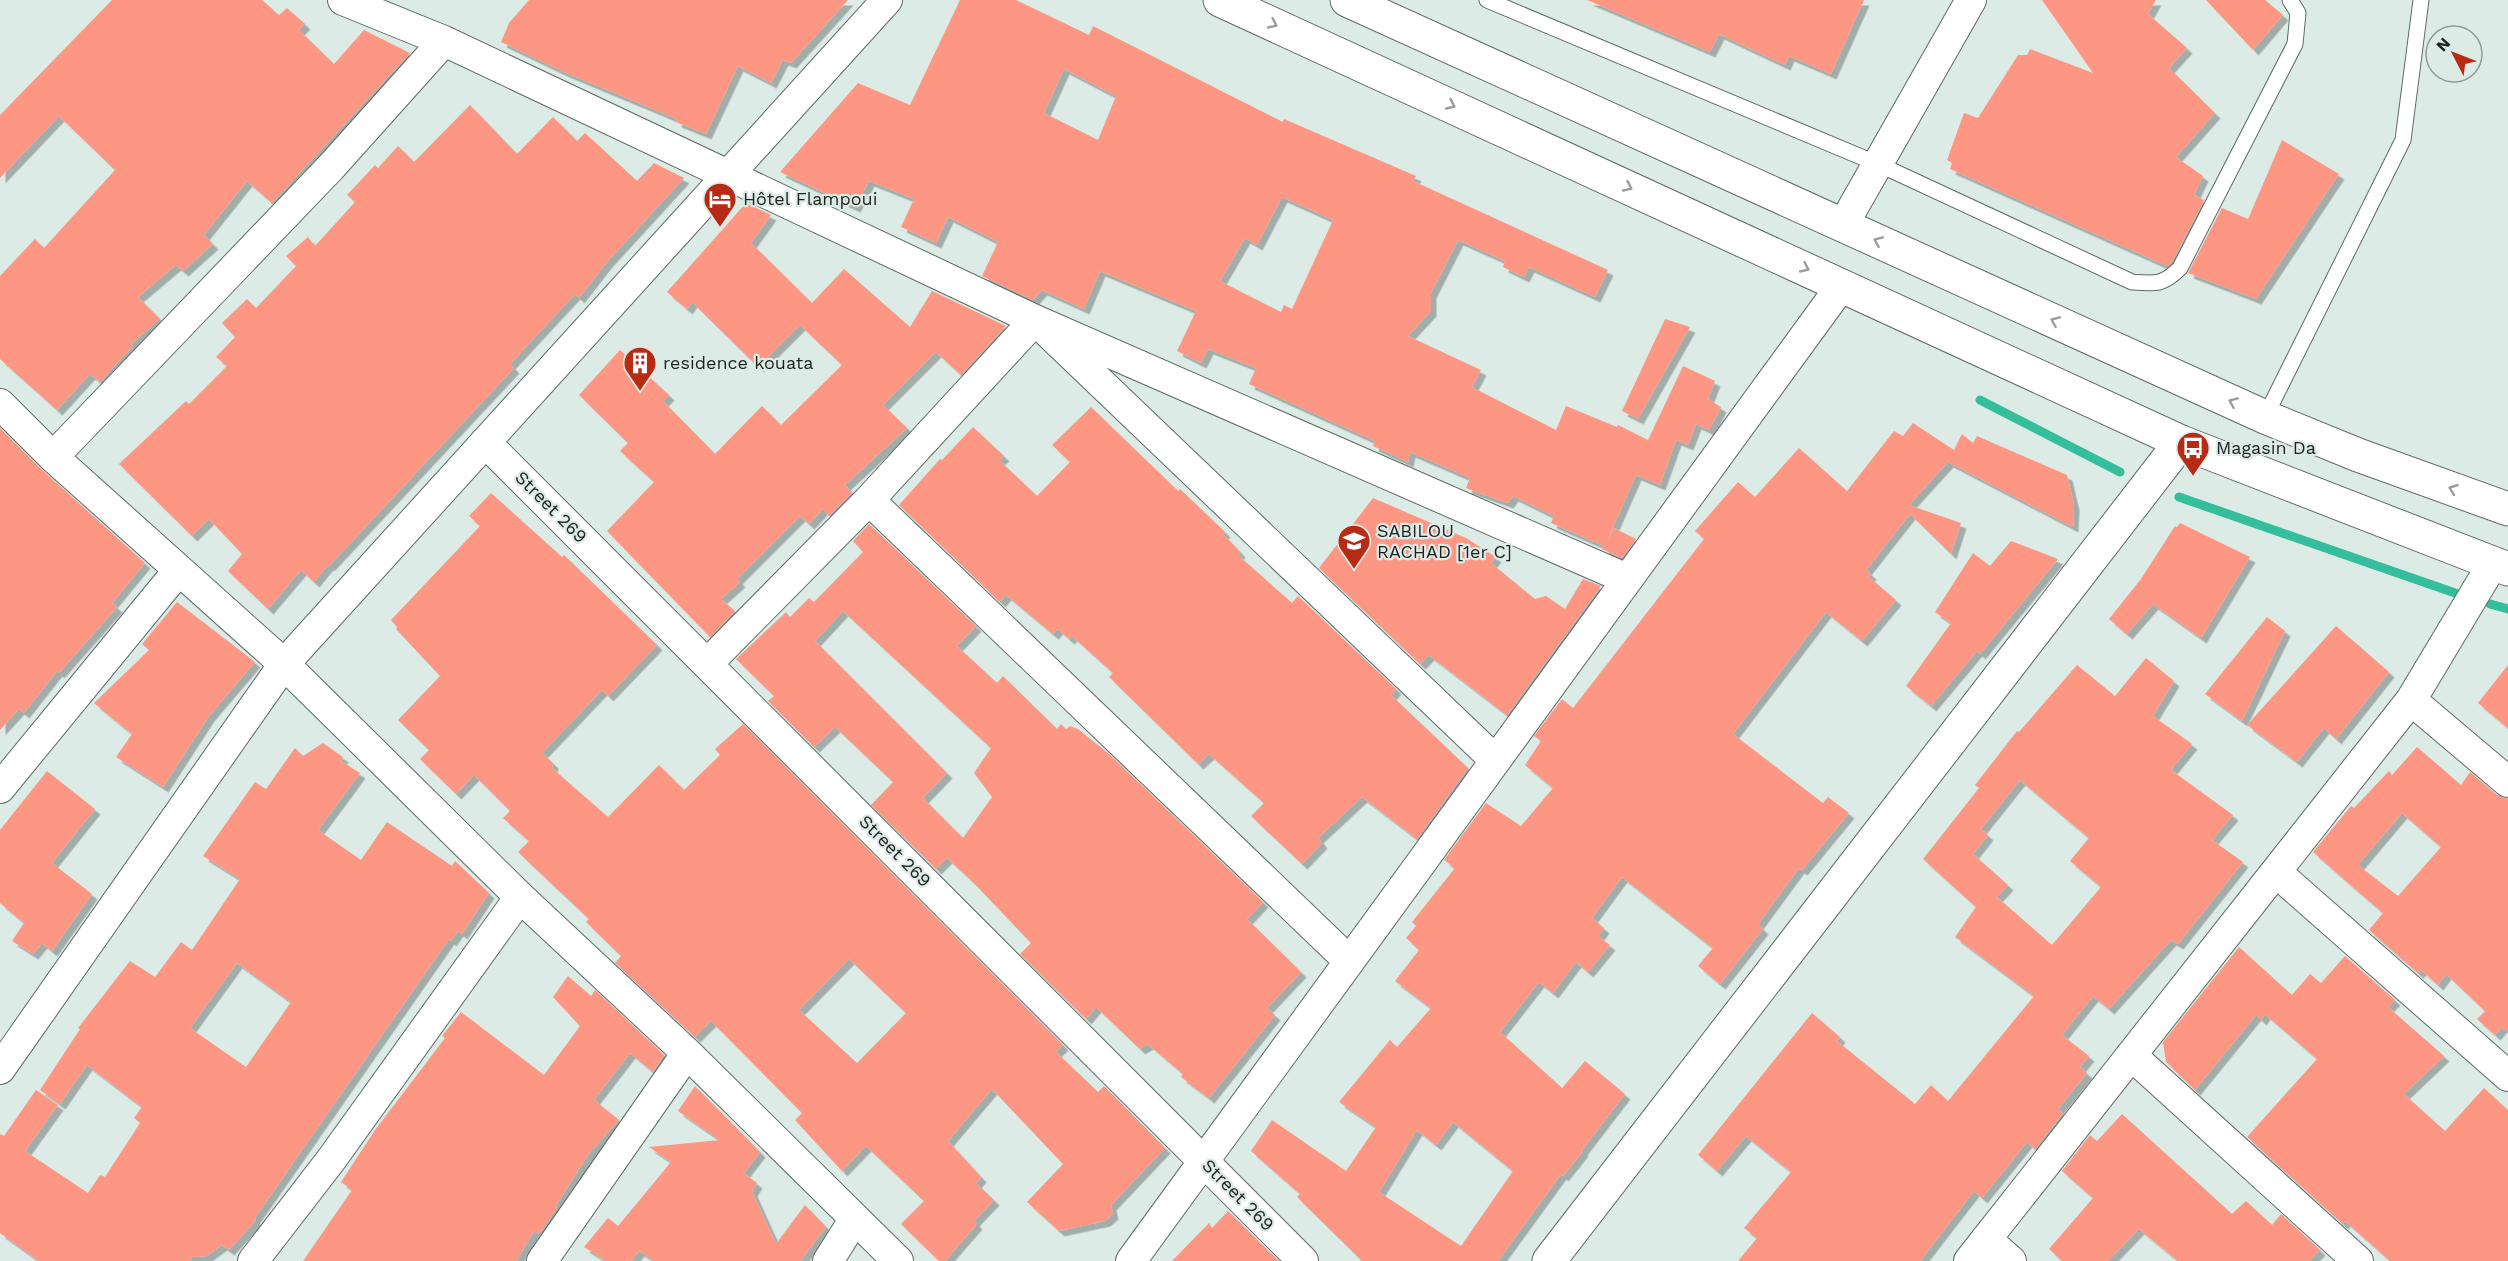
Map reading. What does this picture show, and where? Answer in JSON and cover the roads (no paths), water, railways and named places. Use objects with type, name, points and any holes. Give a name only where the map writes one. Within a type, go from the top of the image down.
[{"type":"main road","points":[[1220,0],[2181,442],[2500,567]]},
{"type":"main road","points":[[1347,0],[2265,417],[2358,455],[2508,509]]},
{"type":"main road","points":[[1549,1261],[2181,442]]},
{"type":"street","points":[[343,0],[444,41],[1035,320],[1627,579]]},
{"type":"street","points":[[0,1069],[284,664],[887,0]]},
{"type":"street","points":[[1843,225],[1971,0]]},
{"type":"street","points":[[53,457],[331,167],[444,41]]},
{"type":"street","points":[[1131,1261],[1842,285]]},
{"type":"street","points":[[708,663],[869,500],[1035,320]]},
{"type":"street","points":[[1035,320],[1495,760]]},
{"type":"street","points":[[0,404],[53,457],[284,664],[520,897],[687,1053],[898,1261]]},
{"type":"street","name":"Street 269","points":[[485,442],[1303,1261]]},
{"type":"street","points":[[869,500],[1349,961]]},
{"type":"street","points":[[2011,1261],[1977,1250],[2411,700],[2500,567]]},
{"type":"street","points":[[0,789],[178,571]]},
{"type":"street","points":[[2411,700],[2508,782]]},
{"type":"street","points":[[2276,872],[2508,1076]]},
{"type":"street","points":[[253,1261],[331,1160],[520,897]]},
{"type":"street","points":[[542,1261],[687,1053]]},
{"type":"street","points":[[2131,1055],[2358,1261]]},
{"type":"street","points":[[828,1261],[854,1220]]},
{"type":"lane","points":[[1486,0],[1878,164],[2132,282],[2155,284],[2168,280],[2180,268],[2295,44],[2298,13],[2290,0]]},
{"type":"lane","points":[[2265,417],[2403,140],[2421,0]]},
{"type":"waterway","points":[[1980,400],[2120,472]]},
{"type":"waterway","points":[[2179,497],[2458,594]]},
{"type":"waterway","points":[[2490,604],[2508,609]]},
{"type":"place","name":"Hôtel Flampoui","points":[[720,228]]},
{"type":"place","name":"residence kouata","points":[[640,392]]},
{"type":"place","name":"Magasin Da","points":[[2193,477]]},
{"type":"place","name":"SABILOU RACHAD [1er C]","points":[[1354,570]]}]
